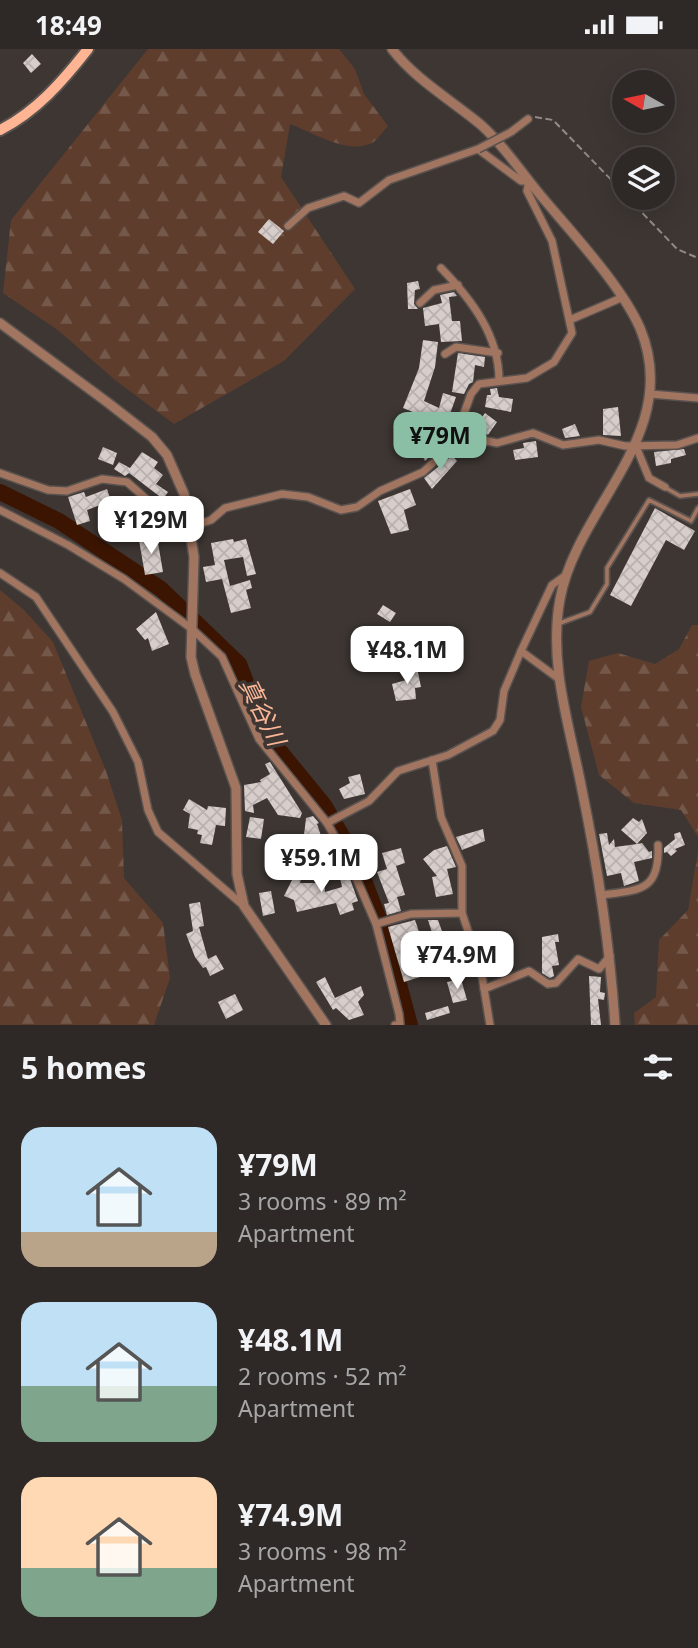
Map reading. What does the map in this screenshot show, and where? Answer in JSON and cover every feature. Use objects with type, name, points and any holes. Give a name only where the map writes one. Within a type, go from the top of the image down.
[{"type":"main road","points":[[0,130],[16,122],[61,83],[88,49]]},
{"type":"street","points":[[392,49],[436,90],[482,126],[529,181],[621,298],[638,325],[647,349],[650,394],[635,444],[566,575],[558,624],[559,679],[602,895],[615,1025]]},
{"type":"street","points":[[288,226],[309,208],[344,196],[359,202],[389,180],[478,149],[511,132],[528,119]]},
{"type":"street","points":[[478,149],[521,181],[529,181]]},
{"type":"street","points":[[0,473],[48,491],[67,491],[102,479],[127,482],[169,519],[190,527],[211,520],[225,508],[282,494],[308,497],[341,509],[357,507],[380,491],[423,472],[454,441],[471,394],[479,384],[499,380],[516,381],[554,362],[572,333],[572,319],[552,241],[527,191],[529,181]]},
{"type":"street","points":[[441,268],[458,285],[478,313],[498,352],[499,380]]},
{"type":"street","points":[[420,303],[435,291],[458,285]]},
{"type":"street","points":[[572,319],[621,298]]},
{"type":"street","points":[[0,323],[44,353],[152,437],[167,455],[184,494],[194,557],[192,625],[195,674],[236,788],[237,874],[244,906]]},
{"type":"street","points":[[445,354],[456,347],[498,352]]},
{"type":"street","points":[[650,394],[698,398]]},
{"type":"street","points":[[454,441],[471,438],[497,443],[533,433],[563,445],[599,440],[625,446],[677,445],[698,438]]},
{"type":"street","points":[[635,444],[649,478],[665,487]]},
{"type":"street","points":[[0,510],[68,544],[192,625],[222,657],[259,739],[328,822],[351,866],[376,924],[398,1025]]},
{"type":"street","points":[[0,573],[36,597],[113,712],[135,754],[148,810],[158,832],[244,906],[326,1025]]},
{"type":"street","points":[[328,822],[369,801],[398,771],[476,743],[493,731],[500,720],[504,691],[521,651],[552,585],[566,575]]},
{"type":"street","points":[[521,651],[559,679]]},
{"type":"street","points":[[432,760],[441,817],[462,866],[462,913],[484,989],[489,1025]]},
{"type":"street","points":[[602,895],[642,890],[650,884],[659,856],[658,845]]},
{"type":"street","points":[[376,924],[411,914],[462,913]]},
{"type":"street","points":[[484,989],[529,971],[548,984],[556,983],[578,959],[599,969],[610,955]]},
{"type":"lane","points":[[665,487],[680,496],[698,494]]},
{"type":"lane","points":[[558,624],[590,612],[607,584],[607,568],[649,500],[691,521],[698,508]]},
{"type":"path","points":[[528,119],[538,117],[553,120],[612,181]]},
{"type":"path","points":[[640,210],[677,249],[698,258]]},
{"type":"green space","points":[[148,49],[339,49],[355,69],[364,94],[388,126],[372,143],[352,146],[330,141],[290,124],[281,177],[355,289],[284,361],[174,424],[115,380],[59,331],[3,293],[11,220]]},
{"type":"green space","points":[[0,590],[24,610],[53,642],[106,771],[122,820],[124,878],[163,923],[170,978],[154,1025],[0,1025]]},
{"type":"green space","points":[[692,625],[698,625],[698,837],[681,810],[634,803],[599,775],[581,707],[589,661],[618,653],[655,664],[679,649]]},
{"type":"green space","points":[[698,851],[698,1025],[635,1025],[634,1013],[656,997],[659,940],[688,910]]},
{"type":"building","points":[[32,54],[41,64],[31,73],[23,63]]},
{"type":"building","points":[[269,219],[284,231],[273,244],[258,232]]},
{"type":"building","points":[[418,281],[420,289],[415,290],[414,304],[418,309],[408,309],[407,283]]},
{"type":"building","points":[[454,292],[457,296],[449,297],[452,321],[460,321],[462,341],[441,342],[439,324],[425,326],[423,308],[442,303],[440,295]]},
{"type":"building","points":[[423,340],[438,342],[435,367],[424,401],[439,408],[443,393],[456,397],[443,434],[425,427],[437,450],[425,461],[418,447],[424,444],[413,437],[425,417],[403,408],[419,368]]},
{"type":"building","points":[[458,353],[485,357],[484,367],[475,365],[473,382],[464,394],[452,392]]},
{"type":"building","points":[[497,388],[499,397],[513,399],[511,412],[485,407],[487,395],[491,395],[490,389]]},
{"type":"building","points":[[618,407],[621,436],[603,435],[603,409]]},
{"type":"building","points":[[485,413],[497,422],[488,435],[476,425]]},
{"type":"building","points":[[575,424],[580,436],[565,438],[562,429]]},
{"type":"building","points":[[536,441],[538,457],[515,460],[513,450],[524,448],[523,443]]},
{"type":"building","points":[[103,447],[117,453],[113,465],[98,459]]},
{"type":"building","points":[[684,449],[686,455],[671,459],[671,463],[656,466],[654,452]]},
{"type":"building","points":[[142,452],[158,462],[154,468],[163,475],[156,484],[168,492],[163,499],[129,473],[125,476],[114,469],[119,462],[130,468]]},
{"type":"building","points":[[452,456],[457,461],[432,489],[424,478]]},
{"type":"building","points":[[107,489],[111,501],[87,510],[90,521],[77,525],[68,497],[84,492],[86,497]]},
{"type":"building","points":[[410,489],[416,505],[404,510],[409,530],[391,534],[378,501]]},
{"type":"building","points":[[655,508],[695,531],[684,550],[666,540],[631,606],[610,595]]},
{"type":"building","points":[[157,537],[163,572],[145,575],[139,540]]},
{"type":"building","points":[[233,539],[234,542],[246,539],[256,574],[247,576],[243,557],[224,560],[230,586],[250,580],[252,588],[246,590],[251,608],[231,613],[222,579],[206,582],[203,567],[215,565],[211,543]]},
{"type":"building","points":[[383,605],[396,613],[390,622],[377,614]]},
{"type":"building","points":[[156,612],[169,644],[152,651],[148,638],[145,640],[136,629]]},
{"type":"building","points":[[417,668],[421,687],[415,688],[416,699],[396,701],[392,684],[406,680],[404,670]]},
{"type":"building","points":[[270,762],[302,813],[300,818],[278,815],[267,798],[253,805],[254,813],[245,811],[244,785],[261,782],[260,780],[270,774],[265,764]]},
{"type":"building","points":[[360,774],[365,794],[344,799],[339,789],[350,783],[348,777]]},
{"type":"building","points":[[189,799],[207,810],[208,806],[226,808],[225,826],[216,825],[212,845],[200,843],[202,835],[197,834],[198,830],[188,828],[190,814],[183,810]]},
{"type":"building","points":[[313,816],[319,823],[317,824],[326,850],[314,854],[304,835],[306,818]]},
{"type":"building","points":[[250,817],[264,819],[261,839],[246,837]]},
{"type":"building","points":[[633,818],[639,822],[642,819],[647,833],[637,844],[621,830]]},
{"type":"building","points":[[483,829],[485,841],[462,850],[456,837]]},
{"type":"building","points":[[680,832],[685,845],[675,849],[677,851],[671,856],[667,852],[664,853],[664,848],[675,839],[674,834]]},
{"type":"building","points":[[607,833],[609,845],[614,839],[615,847],[642,843],[649,852],[652,851],[652,858],[634,862],[639,881],[624,886],[621,873],[607,876],[599,834]]},
{"type":"building","points":[[447,846],[456,867],[447,869],[453,894],[436,897],[432,877],[437,876],[423,859],[434,850]]},
{"type":"building","points":[[401,848],[405,863],[396,866],[405,895],[397,897],[401,911],[387,915],[384,904],[389,903],[377,872],[387,869],[382,853]]},
{"type":"building","points":[[299,866],[304,868],[300,883],[324,883],[325,892],[342,887],[340,878],[349,876],[358,901],[352,903],[354,910],[340,915],[336,903],[297,912],[294,900],[284,896]]},
{"type":"building","points":[[271,891],[275,913],[263,916],[259,893]]},
{"type":"building","points":[[200,902],[204,926],[199,927],[208,959],[216,955],[224,969],[210,976],[206,967],[203,968],[195,957],[186,934],[193,931],[189,904]]},
{"type":"building","points":[[415,920],[433,973],[404,982],[388,927]]},
{"type":"building","points":[[428,920],[438,920],[443,934],[452,931],[455,942],[436,945]]},
{"type":"building","points":[[558,934],[559,942],[555,942],[559,965],[552,966],[554,976],[550,978],[542,973],[542,937]]},
{"type":"building","points":[[460,947],[465,963],[456,966],[451,949]]},
{"type":"building","points":[[589,976],[601,977],[600,992],[605,993],[604,1000],[598,999],[601,1025],[591,1025]]},
{"type":"building","points":[[325,977],[335,998],[361,986],[364,995],[358,1002],[364,1015],[349,1020],[336,1008],[333,1010],[316,982]]},
{"type":"building","points":[[461,979],[467,1000],[453,1003],[447,982]]},
{"type":"building","points":[[235,994],[243,1010],[226,1019],[218,1002]]},
{"type":"building","points":[[448,1006],[450,1013],[427,1020],[425,1013]]},
{"type":"waterway","name":"真谷川","points":[[0,492],[59,521],[161,589],[239,664],[261,721],[274,744],[324,805],[356,860],[387,940],[410,1025]]}]
